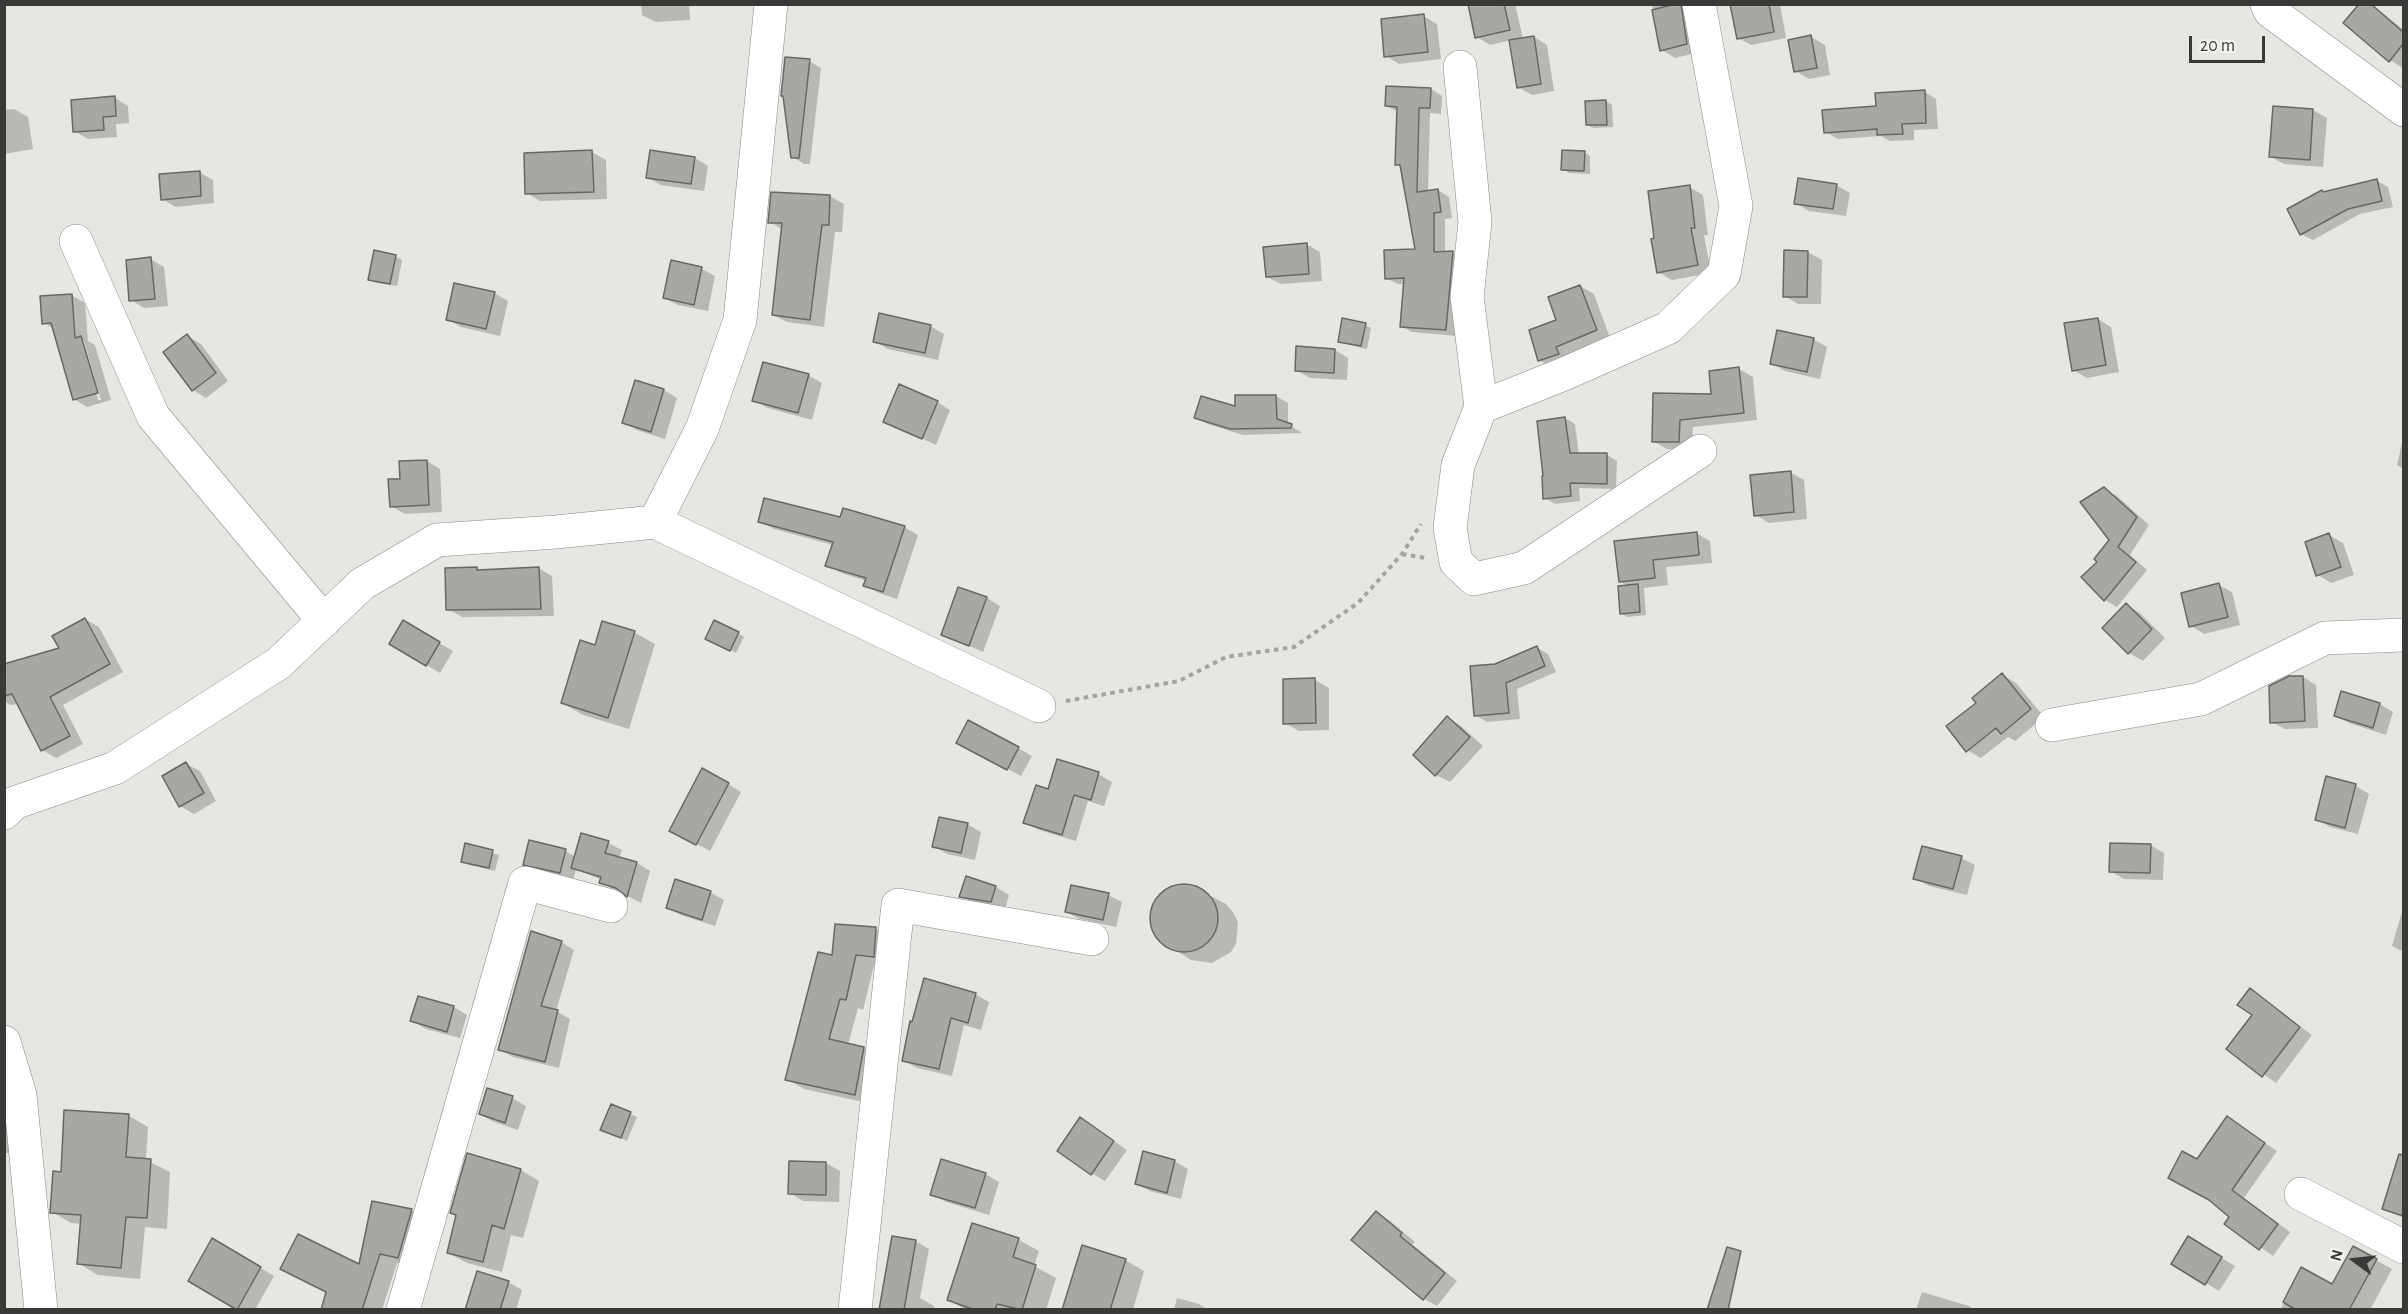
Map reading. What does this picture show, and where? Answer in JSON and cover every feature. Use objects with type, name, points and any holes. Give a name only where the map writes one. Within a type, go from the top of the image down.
[{"type":"street","points":[[655,522],[702,429],[740,320],[771,4]]},
{"type":"street","points":[[1481,407],[1564,374],[1668,328],[1724,274],[1736,206],[1699,4]]},
{"type":"street","points":[[2267,4],[2270,11],[2403,111]]},
{"type":"street","points":[[1460,67],[1475,222],[1467,297],[1481,407],[1458,465],[1450,528],[1456,562],[1474,579],[1524,568],[1700,451]]},
{"type":"street","points":[[76,241],[153,416],[324,621]]},
{"type":"street","points":[[4,813],[14,803],[115,768],[279,663],[362,584],[437,540],[556,532],[655,522],[1038,706]]},
{"type":"street","points":[[2052,725],[2201,699],[2325,638],[2403,635]]},
{"type":"street","points":[[403,1310],[525,883],[611,906]]},
{"type":"street","points":[[855,1310],[898,905],[1092,939]]},
{"type":"street","points":[[4,1042],[20,1095],[41,1310]]},
{"type":"street","points":[[2301,1194],[2403,1247]]},
{"type":"path","points":[[1038,706],[1179,681],[1226,657],[1294,647],[1358,603],[1402,554],[1427,514]]},
{"type":"building","points":[[1468,4],[1504,4],[1510,30],[1475,38]]},
{"type":"building","points":[[1681,4],[1687,44],[1660,51],[1652,10]]},
{"type":"building","points":[[1730,4],[1769,4],[1774,32],[1737,39]]},
{"type":"building","points":[[2359,4],[2371,4],[2403,32],[2403,44],[2389,62],[2343,23]]},
{"type":"building","points":[[1424,14],[1428,52],[1384,57],[1381,19]]},
{"type":"building","points":[[1811,35],[1817,68],[1794,72],[1788,40]]},
{"type":"building","points":[[1534,36],[1541,84],[1517,88],[1509,40]]},
{"type":"building","points":[[785,57],[810,59],[799,158],[791,158],[783,96],[781,96]]},
{"type":"building","points":[[1386,86],[1431,88],[1430,108],[1419,108],[1417,192],[1438,189],[1441,212],[1434,213],[1434,252],[1453,251],[1446,330],[1400,327],[1404,278],[1385,279],[1384,250],[1415,249],[1400,165],[1395,165],[1397,107],[1385,106]]},
{"type":"building","points":[[1925,90],[1926,123],[1902,124],[1903,134],[1877,135],[1877,129],[1824,133],[1822,110],[1876,106],[1875,93]]},
{"type":"building","points":[[115,96],[116,116],[103,117],[104,130],[73,132],[71,100]]},
{"type":"building","points":[[1606,100],[1607,125],[1586,125],[1585,101]]},
{"type":"building","points":[[2273,106],[2313,109],[2310,160],[2269,157]]},
{"type":"building","points":[[592,150],[594,192],[525,194],[524,153]]},
{"type":"building","points":[[650,150],[695,157],[691,184],[646,178]]},
{"type":"building","points":[[1562,150],[1585,151],[1584,171],[1561,170]]},
{"type":"building","points":[[200,171],[201,196],[161,200],[159,174]]},
{"type":"building","points":[[1798,178],[1837,184],[1833,209],[1794,204]]},
{"type":"building","points":[[2377,179],[2382,201],[2348,209],[2300,235],[2287,209],[2322,190],[2323,192]]},
{"type":"building","points":[[1690,185],[1695,228],[1691,228],[1698,265],[1657,273],[1651,239],[1654,238],[1648,191]]},
{"type":"building","points":[[771,192],[830,195],[829,225],[822,225],[810,320],[772,315],[782,223],[768,223]]},
{"type":"building","points":[[1307,243],[1309,274],[1266,277],[1263,247]]},
{"type":"building","points":[[374,250],[396,255],[390,284],[368,280]]},
{"type":"building","points":[[1784,250],[1808,251],[1807,297],[1783,297]]},
{"type":"building","points":[[151,257],[155,299],[129,301],[126,260]]},
{"type":"building","points":[[671,260],[702,267],[694,305],[663,298]]},
{"type":"building","points":[[454,283],[495,292],[486,329],[446,320]]},
{"type":"building","points":[[1580,285],[1597,330],[1556,347],[1559,354],[1538,361],[1529,330],[1556,320],[1548,297]]},
{"type":"building","points":[[72,294],[75,338],[81,336],[98,393],[73,400],[51,323],[42,324],[40,296]]},
{"type":"building","points":[[879,313],[931,325],[925,353],[873,342]]},
{"type":"building","points":[[1342,318],[1366,323],[1361,346],[1338,342]]},
{"type":"building","points":[[2098,318],[2106,365],[2072,371],[2064,323]]},
{"type":"building","points":[[1777,330],[1814,338],[1807,372],[1770,364]]},
{"type":"building","points":[[187,334],[216,373],[192,391],[163,352]]},
{"type":"building","points":[[1296,346],[1335,349],[1334,373],[1295,371]]},
{"type":"building","points":[[763,362],[809,374],[798,413],[752,401]]},
{"type":"building","points":[[1739,367],[1744,413],[1680,420],[1679,442],[1652,442],[1653,393],[1711,394],[1709,371]]},
{"type":"building","points":[[635,380],[664,389],[651,432],[622,423]]},
{"type":"building","points":[[899,384],[938,401],[922,439],[883,422]]},
{"type":"building","points":[[1235,395],[1276,395],[1277,419],[1292,424],[1291,428],[1230,429],[1194,418],[1201,396],[1235,406]]},
{"type":"building","points":[[1565,417],[1570,453],[1607,453],[1607,484],[1570,483],[1571,496],[1543,499],[1537,421]]},
{"type":"building","points":[[427,460],[429,505],[390,507],[388,479],[400,479],[399,461]]},
{"type":"building","points":[[1791,471],[1794,512],[1754,516],[1750,475]]},
{"type":"building","points":[[2104,487],[2137,517],[2118,547],[2136,562],[2104,601],[2081,577],[2097,562],[2094,559],[2109,540],[2080,502]]},
{"type":"building","points":[[764,498],[840,517],[843,508],[905,526],[883,592],[863,586],[866,578],[825,566],[833,542],[758,522]]},
{"type":"building","points":[[1697,532],[1699,555],[1653,560],[1655,578],[1619,582],[1614,541]]},
{"type":"building","points":[[2329,533],[2341,567],[2316,576],[2305,542]]},
{"type":"building","points":[[477,567],[477,570],[539,567],[541,609],[446,610],[445,568]]},
{"type":"building","points":[[2219,583],[2228,617],[2189,627],[2181,593]]},
{"type":"building","points":[[1638,584],[1640,612],[1620,614],[1618,586]]},
{"type":"building","points":[[958,587],[987,597],[969,646],[941,635]]},
{"type":"building","points":[[2126,603],[2152,629],[2128,654],[2102,628]]},
{"type":"building","points":[[85,618],[110,664],[50,697],[70,736],[41,751],[12,694],[4,696],[4,664],[59,648],[52,636]]},
{"type":"building","points":[[403,620],[440,642],[426,666],[389,644]]},
{"type":"building","points":[[714,620],[739,632],[730,651],[705,639]]},
{"type":"building","points":[[602,621],[635,631],[608,718],[561,703],[580,640],[595,645]]},
{"type":"building","points":[[1537,646],[1545,666],[1506,683],[1509,713],[1474,716],[1470,666],[1495,664]]},
{"type":"building","points":[[2002,673],[2031,709],[2001,734],[1996,728],[1966,752],[1946,726],[1976,703],[1972,698]]},
{"type":"building","points":[[2289,676],[2303,676],[2305,721],[2270,723],[2269,686]]},
{"type":"building","points":[[1315,678],[1316,723],[1283,724],[1283,679]]},
{"type":"building","points":[[2341,691],[2380,703],[2373,728],[2334,716]]},
{"type":"building","points":[[1447,716],[1470,737],[1435,776],[1413,755]]},
{"type":"building","points":[[968,720],[1019,747],[1007,770],[956,743]]},
{"type":"building","points":[[1057,759],[1099,772],[1091,800],[1074,795],[1062,835],[1023,823],[1036,785],[1048,789]]},
{"type":"building","points":[[186,762],[204,793],[179,807],[162,776]]},
{"type":"building","points":[[702,768],[729,783],[696,845],[669,831]]},
{"type":"building","points":[[2326,776],[2356,784],[2345,828],[2315,820]]},
{"type":"building","points":[[939,817],[968,823],[961,853],[932,847]]},
{"type":"building","points":[[581,833],[609,841],[605,853],[637,862],[627,897],[616,888],[599,883],[601,877],[571,868]]},
{"type":"building","points":[[529,840],[566,849],[560,873],[523,865]]},
{"type":"building","points":[[465,843],[493,850],[489,868],[461,862]]},
{"type":"building","points":[[2110,843],[2151,844],[2150,873],[2109,872]]},
{"type":"building","points":[[1922,846],[1962,856],[1953,889],[1913,879]]},
{"type":"building","points":[[966,876],[996,886],[991,902],[959,897]]},
{"type":"building","points":[[675,879],[711,891],[702,920],[666,908]]},
{"type":"building","points":[[1191,884],[1203,890],[1212,899],[1218,911],[1216,931],[1208,942],[1191,952],[1177,952],[1160,942],[1152,931],[1150,911],[1160,894],[1171,886]]},
{"type":"building","points":[[1071,885],[1109,893],[1103,920],[1065,912]]},
{"type":"building","points":[[835,924],[876,927],[874,957],[856,955],[846,1000],[840,999],[829,1039],[864,1047],[855,1095],[785,1080],[818,952],[832,955]]},
{"type":"building","points":[[531,931],[562,941],[541,1006],[558,1010],[545,1062],[498,1050]]},
{"type":"building","points":[[924,978],[976,993],[968,1023],[951,1018],[939,1069],[902,1061],[910,1021],[912,1022]]},
{"type":"building","points":[[2250,988],[2300,1027],[2262,1077],[2226,1049],[2252,1015],[2237,1005]]},
{"type":"building","points":[[418,996],[454,1006],[447,1032],[410,1021]]},
{"type":"building","points":[[487,1088],[513,1096],[505,1123],[479,1114]]},
{"type":"building","points":[[611,1104],[631,1112],[621,1138],[600,1130]]},
{"type":"building","points":[[64,1110],[129,1114],[126,1157],[151,1159],[147,1218],[126,1217],[121,1268],[77,1264],[81,1215],[50,1213],[53,1171],[61,1172]]},
{"type":"building","points":[[2227,1116],[2265,1143],[2232,1190],[2278,1224],[2259,1250],[2224,1224],[2229,1217],[2209,1200],[2168,1178],[2182,1151],[2197,1159]]},
{"type":"building","points":[[1080,1117],[1114,1141],[1091,1175],[1057,1151]]},
{"type":"building","points":[[1143,1151],[1175,1160],[1167,1193],[1135,1184]]},
{"type":"building","points":[[467,1153],[521,1169],[504,1229],[492,1225],[483,1262],[447,1253],[456,1215],[450,1213]]},
{"type":"building","points":[[2399,1154],[2403,1155],[2403,1216],[2382,1209]]},
{"type":"building","points":[[941,1159],[986,1173],[975,1208],[930,1195]]},
{"type":"building","points":[[789,1161],[826,1162],[826,1195],[788,1194]]},
{"type":"building","points":[[372,1201],[412,1209],[398,1258],[380,1254],[362,1310],[321,1310],[326,1292],[280,1269],[298,1234],[359,1264]]},
{"type":"building","points":[[1376,1211],[1402,1233],[1400,1236],[1445,1273],[1423,1300],[1351,1240]]},
{"type":"building","points":[[972,1223],[1019,1238],[1013,1257],[1036,1265],[1022,1310],[997,1304],[995,1310],[975,1310],[947,1300]]},
{"type":"building","points":[[892,1236],[916,1240],[904,1310],[879,1310]]},
{"type":"building","points":[[2188,1236],[2222,1257],[2205,1285],[2171,1264]]},
{"type":"building","points":[[212,1238],[261,1267],[237,1310],[188,1281]]},
{"type":"building","points":[[1082,1245],[1126,1259],[1110,1310],[1062,1310]]},
{"type":"building","points":[[2353,1246],[2377,1259],[2349,1310],[2296,1310],[2283,1302],[2301,1267],[2332,1284]]},
{"type":"building","points":[[1727,1247],[1741,1251],[1728,1310],[1707,1310]]},
{"type":"building","points":[[477,1271],[509,1281],[500,1310],[465,1310]]}]
